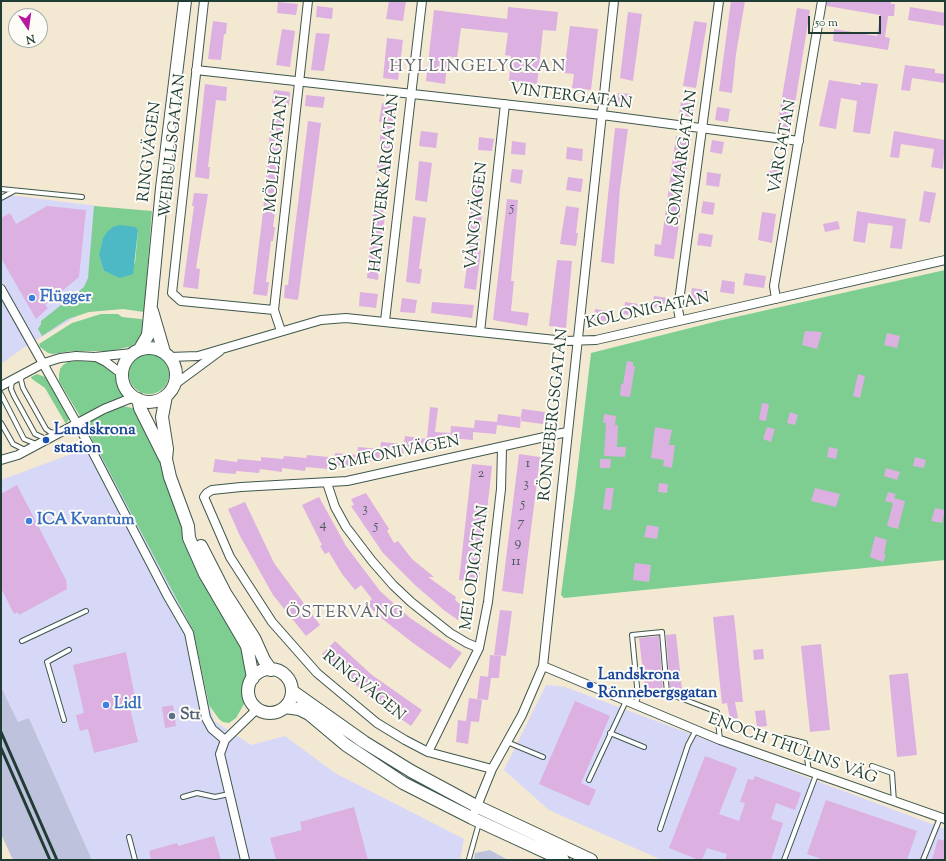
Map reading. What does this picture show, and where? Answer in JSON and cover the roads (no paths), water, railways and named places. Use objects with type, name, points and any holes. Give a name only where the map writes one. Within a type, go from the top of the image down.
[{"type":"main road","name":"RINGVÄGEN","points":[[122,374],[126,360],[136,351],[148,335],[162,188],[185,1]]},
{"type":"main road","name":"RINGVÄGEN","points":[[151,307],[166,355],[175,370],[174,385]]},
{"type":"main road","points":[[136,351],[152,348],[166,355]]},
{"type":"main road","points":[[122,374],[125,387],[136,398],[166,459],[170,477],[188,526],[189,538],[205,574],[247,646],[253,678]]},
{"type":"main road","points":[[166,459],[167,449],[162,417],[166,396],[174,385]]},
{"type":"main road","points":[[136,398],[154,401],[166,396]]},
{"type":"main road","points":[[188,526],[196,535],[225,593],[254,638],[264,660],[272,670],[285,675],[291,684],[292,691],[290,700],[285,707],[274,713],[257,709],[249,696],[248,688],[253,678],[261,672],[272,670]]},
{"type":"main road","points":[[292,691],[387,757],[476,815],[563,860]]},
{"type":"main road","points":[[285,707],[299,709],[309,714],[346,746],[374,765],[416,789],[476,815],[591,860]]},
{"type":"street","name":"WEIBULLSGATAN","points":[[204,1],[172,294],[181,301],[274,310]]},
{"type":"street","name":"MÖLLEGATAN","points":[[274,310],[308,1]]},
{"type":"street","name":"HANTVERKARGATAN","points":[[385,321],[410,92],[422,1]]},
{"type":"street","name":"RÖNNEBERGSGATAN","points":[[476,815],[492,769],[522,715],[543,666],[566,432],[578,342],[614,1]]},
{"type":"street","name":"SOMMARGATAN","points":[[680,320],[678,309],[719,1]]},
{"type":"street","name":"VÅRGATAN","points":[[776,299],[774,286],[822,1]]},
{"type":"street","name":"VINTERGATAN","points":[[196,70],[300,82],[410,92],[799,141]]},
{"type":"street","name":"VÅNGVÄGEN","points":[[480,332],[505,104]]},
{"type":"street","name":"KOLONIGATAN","points":[[166,355],[198,356],[321,320],[346,318],[578,342],[596,340],[945,260]]},
{"type":"street","points":[[1,289],[77,423],[189,633],[206,718],[212,729],[225,740]]},
{"type":"street","points":[[274,310],[281,331]]},
{"type":"street","name":"KOLONIGATAN","points":[[174,385],[224,349]]},
{"type":"street","points":[[1,389],[22,374],[44,363],[76,356],[96,357],[136,351]]},
{"type":"street","points":[[96,357],[106,362],[122,374]]},
{"type":"street","points":[[1,460],[6,460],[28,450],[104,409],[136,398]]},
{"type":"street","name":"SYMFONIVÄGEN","points":[[204,498],[207,493],[212,490],[234,487],[327,484],[347,481],[502,448],[545,436],[566,432]]},
{"type":"street","name":"MELODIGATAN","points":[[428,752],[479,648],[488,602],[501,489],[502,448]]},
{"type":"street","points":[[327,484],[335,507],[346,527],[372,561],[393,585],[411,602],[450,633],[479,648]]},
{"type":"street","name":"RINGVÄGEN","points":[[204,498],[230,557],[272,622],[317,673],[377,723],[428,752],[492,769]]},
{"type":"street","name":"ENOCH THULINS VÄG","points":[[543,666],[720,740],[942,819]]},
{"type":"street","points":[[246,860],[220,760],[225,740],[257,709]]},
{"type":"lane","points":[[1,189],[82,197]]},
{"type":"lane","points":[[1,198],[15,190]]},
{"type":"lane","points":[[22,374],[21,380],[23,388],[46,429],[50,432],[59,433]]},
{"type":"lane","points":[[13,380],[11,389],[35,434],[38,437],[48,439]]},
{"type":"lane","points":[[1,389],[24,439],[32,444],[38,445]]},
{"type":"lane","points":[[1,423],[13,444],[28,450]]},
{"type":"lane","points":[[22,641],[86,611]]},
{"type":"lane","points":[[635,705],[638,697],[632,635],[662,632],[668,693],[717,712],[720,740]]},
{"type":"lane","points":[[64,720],[47,662],[69,650]]},
{"type":"lane","points":[[589,780],[626,701]]},
{"type":"lane","points":[[660,829],[688,746],[696,730]]},
{"type":"lane","points":[[610,733],[644,746]]},
{"type":"lane","points":[[784,860],[812,774],[805,743],[785,738]]},
{"type":"lane","points":[[507,742],[543,757]]},
{"type":"lane","points":[[872,766],[892,773],[894,802]]},
{"type":"lane","points":[[183,797],[197,793],[215,797],[229,794]]},
{"type":"lane","points":[[469,859],[476,815]]},
{"type":"lane","points":[[924,860],[942,819]]},
{"type":"lane","points":[[129,838],[135,860]]},
{"type":"water","points":[[120,225],[135,227],[138,230],[133,274],[120,278],[104,271],[99,256],[103,238],[113,227]]},
{"type":"railway","points":[[1,732],[57,860]]},
{"type":"railway","points":[[1,748],[50,860]]},
{"type":"place","name":"Flügger","points":[[32,298]]},
{"type":"place","name":"Landskrona station","points":[[46,440]]},
{"type":"place","name":"ICA Kvantum","points":[[29,521]]},
{"type":"place","name":"Landskrona Rönnebergsgatan","points":[[590,685]]},
{"type":"place","name":"Lidl","points":[[106,705]]},
{"type":"place","name":"St1","points":[[172,716]]},
{"type":"district","name":"HYLLINGELYCKAN","points":[[478,68]]},
{"type":"district","name":"ÖSTERVÅNG","points":[[345,614]]}]
